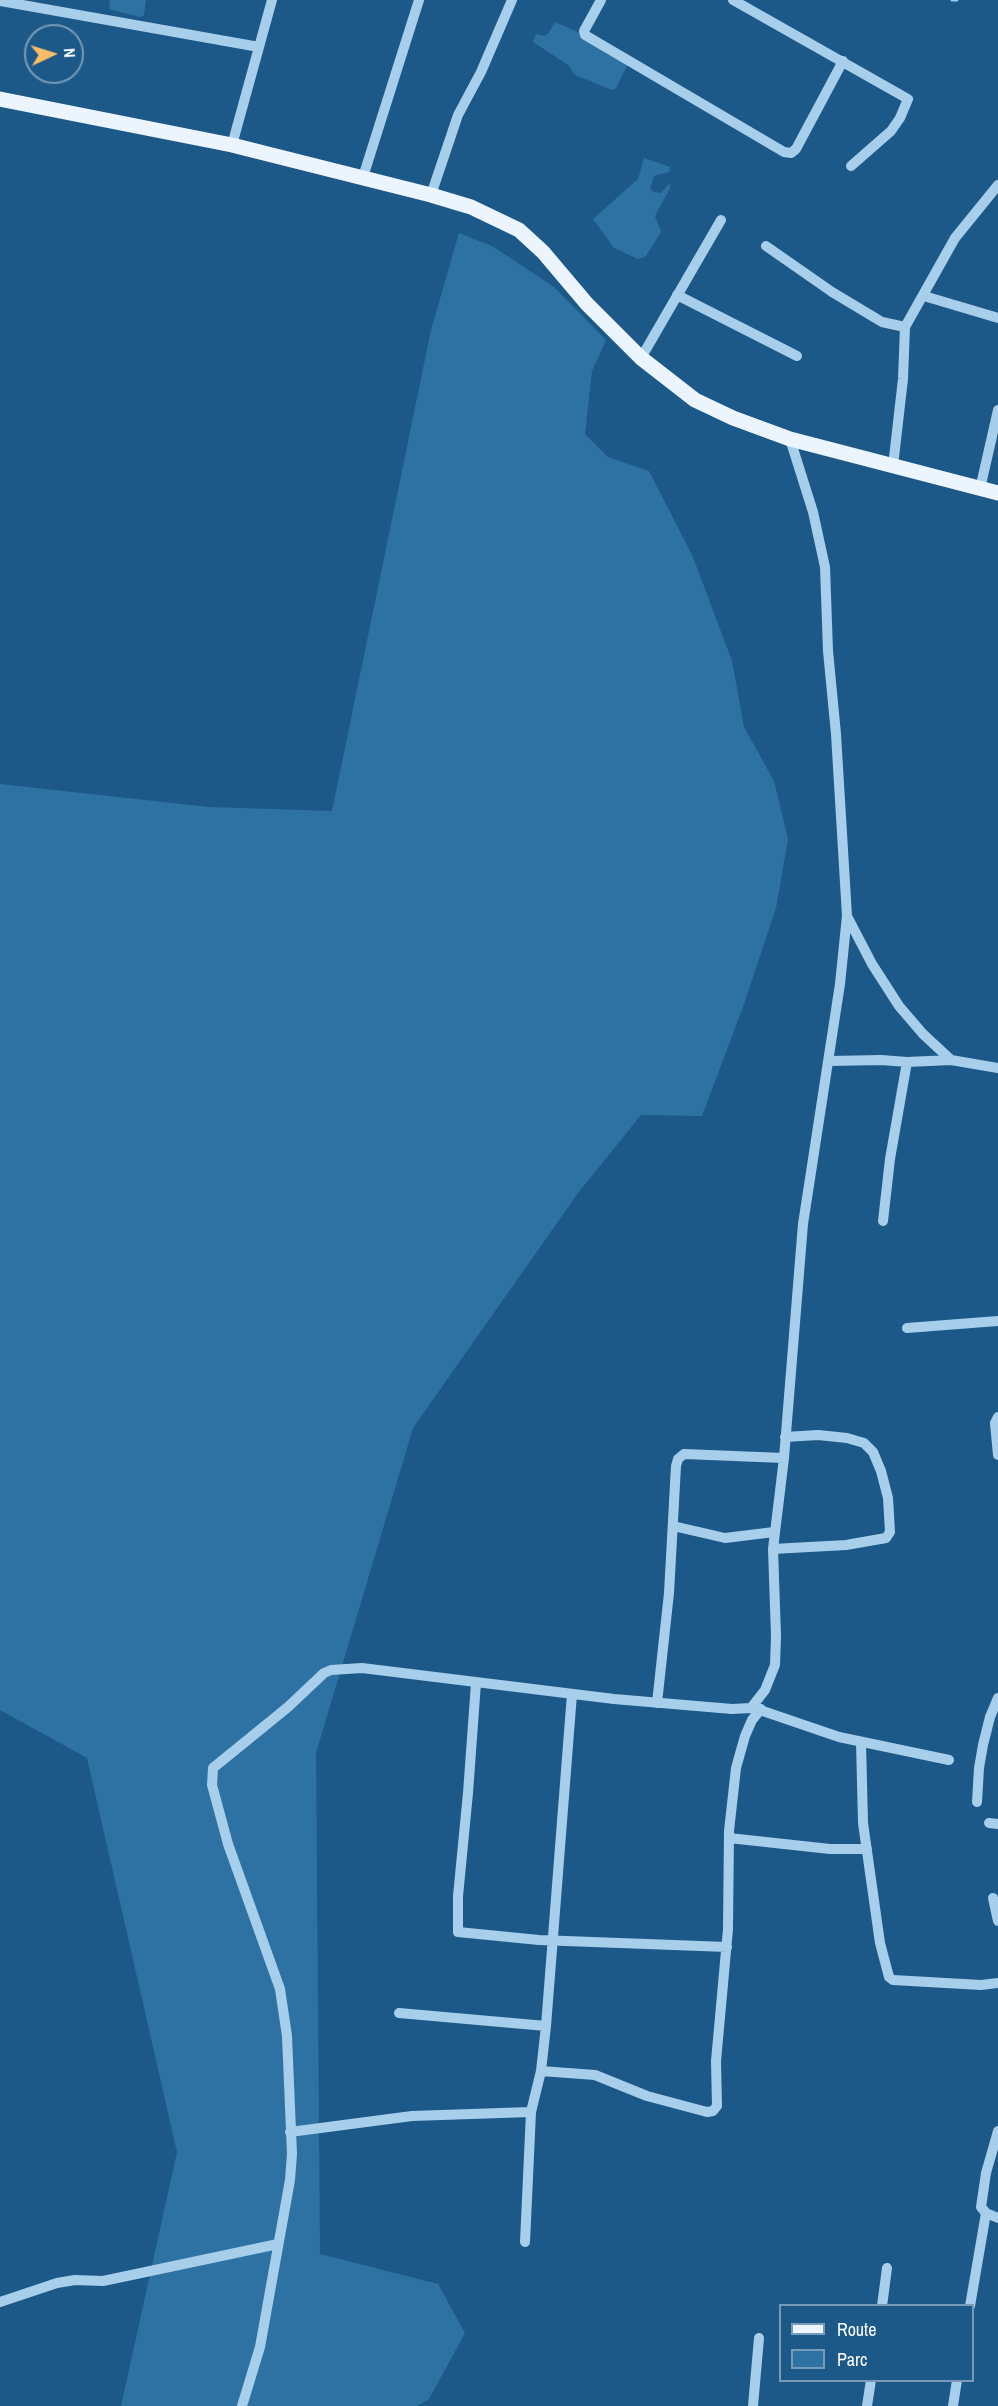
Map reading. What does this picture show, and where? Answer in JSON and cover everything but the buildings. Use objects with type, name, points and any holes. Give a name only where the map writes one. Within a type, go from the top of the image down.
[{"type":"main road","points":[[0,99],[232,145],[363,177],[471,207],[519,230],[543,252],[588,304],[641,358],[695,400],[733,418],[790,439],[998,493]]},
{"type":"street","points":[[232,145],[272,0]]},
{"type":"street","points":[[363,177],[419,0]]},
{"type":"street","points":[[431,195],[458,115],[481,72],[512,0]]},
{"type":"street","points":[[601,0],[584,31],[585,36],[784,152],[791,153],[796,149],[843,61]]},
{"type":"street","points":[[733,0],[906,97],[908,101],[891,131],[851,166]]},
{"type":"street","points":[[0,1],[259,47]]},
{"type":"street","points":[[893,466],[903,379],[905,327],[955,238],[998,185]]},
{"type":"street","points":[[641,358],[721,220]]},
{"type":"street","points":[[766,246],[823,286],[882,322],[905,327]]},
{"type":"street","points":[[676,295],[797,357]]},
{"type":"street","points":[[924,296],[998,318]]},
{"type":"street","points":[[980,489],[998,410]]},
{"type":"street","points":[[541,2071],[595,2075],[677,2105],[707,2112],[713,2111],[717,2106],[716,2061],[727,1947],[729,1838],[736,1768],[745,1736],[775,1665],[774,1532],[784,1458],[803,1224],[814,1141],[829,1061],[847,916],[836,734],[828,651],[825,567],[816,521],[790,439]]},
{"type":"street","points":[[847,916],[872,964],[899,1006],[922,1035],[951,1060]]},
{"type":"street","points":[[829,1061],[951,1060],[998,1068]]},
{"type":"street","points":[[883,1221],[890,1159],[907,1062]]},
{"type":"street","points":[[907,1328],[998,1321]]},
{"type":"street","points":[[998,1417],[995,1423],[998,1455]]},
{"type":"street","points":[[773,1549],[846,1545],[886,1538],[890,1532],[888,1498],[881,1471],[873,1452],[864,1443],[847,1438],[818,1435],[785,1437]]},
{"type":"street","points":[[657,1703],[669,1593],[678,1459],[684,1454],[784,1458]]},
{"type":"street","points":[[673,1526],[725,1538],[774,1532]]},
{"type":"street","points":[[242,2406],[260,2347],[290,2180],[285,2019],[280,1989],[228,1844],[212,1785],[213,1768],[288,1707],[324,1673],[331,1670],[362,1668],[657,1703],[756,1709],[861,1742],[949,1760]]},
{"type":"street","points":[[476,1683],[457,1928],[461,1933],[552,1940],[727,1947]]},
{"type":"street","points":[[525,2242],[531,2112],[541,2071],[546,2026],[572,1694]]},
{"type":"street","points":[[977,1802],[983,1745],[990,1717],[998,1698]]},
{"type":"street","points":[[861,1742],[863,1823],[880,1943],[889,1977],[893,1980],[981,1985],[998,1983]]},
{"type":"street","points":[[729,1838],[830,1849],[867,1849]]},
{"type":"street","points":[[993,1898],[998,1921]]},
{"type":"street","points":[[399,2013],[546,2026]]},
{"type":"street","points":[[290,2132],[412,2116],[531,2112]]},
{"type":"street","points":[[998,2131],[981,2207],[998,2218]]},
{"type":"street","points":[[970,2304],[986,2212]]},
{"type":"street","points":[[0,2302],[57,2283],[75,2280],[104,2281],[278,2244]]},
{"type":"street","points":[[882,2304],[887,2268]]},
{"type":"street","points":[[753,2406],[759,2338]]},
{"type":"street","points":[[867,2406],[872,2382]]},
{"type":"street","points":[[953,2406],[957,2382]]},
{"type":"green space","points":[[110,0],[146,0],[144,15],[140,17],[109,9]]},
{"type":"green space","points":[[555,22],[578,32],[628,64],[616,88],[612,90],[575,75],[568,65],[533,42],[536,34],[544,36],[548,34]]},
{"type":"green space","points":[[644,158],[670,167],[669,172],[654,176],[650,188],[653,192],[661,193],[670,183],[670,188],[655,216],[661,232],[646,256],[638,259],[614,248],[593,219],[638,179]]},
{"type":"green space","points":[[459,233],[492,246],[554,287],[606,340],[592,371],[585,434],[608,457],[649,471],[693,557],[732,661],[744,727],[774,781],[788,839],[776,908],[743,1007],[702,1116],[641,1115],[578,1193],[413,1428],[316,1753],[320,2254],[438,2284],[465,2333],[429,2399],[417,2406],[121,2406],[177,2152],[87,1758],[0,1710],[0,784],[209,807],[332,811],[431,330]]},
{"type":"waterway","points":[[952,0],[957,0]]}]
